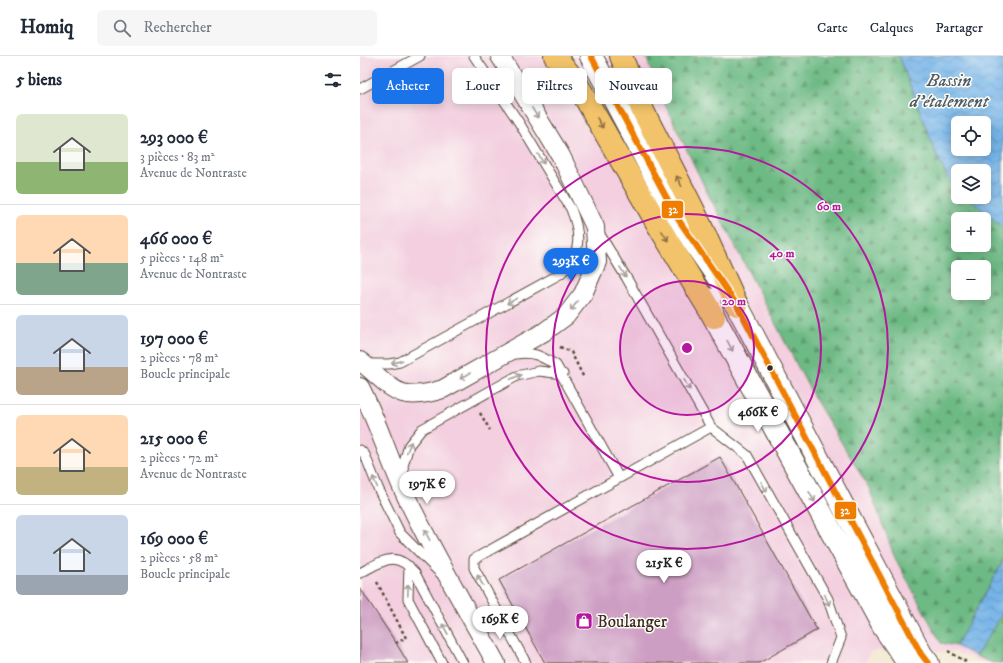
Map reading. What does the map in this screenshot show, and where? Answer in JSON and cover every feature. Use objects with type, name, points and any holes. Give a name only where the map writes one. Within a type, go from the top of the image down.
[{"type":"highway","points":[[555,56],[576,82],[661,230],[714,317]]},
{"type":"highway","points":[[621,56],[642,109],[694,211],[737,305]]},
{"type":"street","points":[[362,363],[388,386],[399,392],[418,395],[443,389],[544,332],[566,316],[583,294],[597,262],[595,227],[561,156],[500,56]]},
{"type":"street","points":[[591,56],[678,219],[737,305],[921,654],[928,663]]},
{"type":"street","points":[[678,219],[714,317],[883,626],[908,663]]},
{"type":"street","points":[[360,387],[376,420],[393,470],[407,499],[496,663]]},
{"type":"street","points":[[883,626],[896,663]]},
{"type":"lane","points":[[360,88],[420,56]]},
{"type":"lane","points":[[362,363],[388,364],[400,362],[560,274],[575,257],[578,243],[576,221],[571,209],[518,121],[474,56]]},
{"type":"lane","points":[[595,227],[630,284],[711,428],[747,455],[828,599],[841,638],[831,663]]},
{"type":"lane","points":[[495,359],[528,352],[538,354],[556,365],[619,478]]},
{"type":"lane","points":[[407,499],[403,466],[409,445],[422,429],[518,376],[539,371],[562,374]]},
{"type":"lane","points":[[526,663],[474,568],[474,559],[711,428]]},
{"type":"lane","points":[[360,450],[365,455],[378,488],[400,533],[456,590]]},
{"type":"lane","points":[[360,573],[388,558],[402,561],[409,566],[415,573],[464,663]]},
{"type":"lane","points":[[409,566],[408,599],[442,663]]},
{"type":"lane","points":[[478,631],[484,663]]},
{"type":"path","points":[[370,568],[406,638],[396,643]]},
{"type":"shaded area","points":[[360,56],[1003,56],[1003,663],[984,663],[955,652],[871,651],[865,663],[360,663]]},
{"type":"green space","points":[[646,56],[899,56],[937,156],[951,181],[951,204],[976,204],[985,212],[951,212],[951,252],[991,252],[991,217],[1003,228],[1003,561],[956,646],[941,643],[895,558],[869,488],[812,394],[708,194],[665,104],[672,104],[672,68],[650,68]]},
{"type":"green space","points":[[1003,612],[1003,663],[992,663],[976,656]]},
{"type":"water","name":"Bassin d'étalement","points":[[899,56],[1003,56],[1003,228],[991,217],[991,212],[985,212],[976,204],[991,204],[991,164],[951,164],[951,181],[937,156]]},
{"type":"water","points":[[1003,561],[1003,612],[976,656],[956,646]]},
{"type":"building","points":[[720,457],[817,630],[759,663],[545,663],[499,580]]},
{"type":"building","points":[[360,588],[396,643],[408,663],[360,663]]},
{"type":"transit line","name":"32","points":[[591,56],[678,219],[737,305],[921,654],[928,663]]},
{"type":"place","name":"Boulanger","points":[[584,621]]}]
